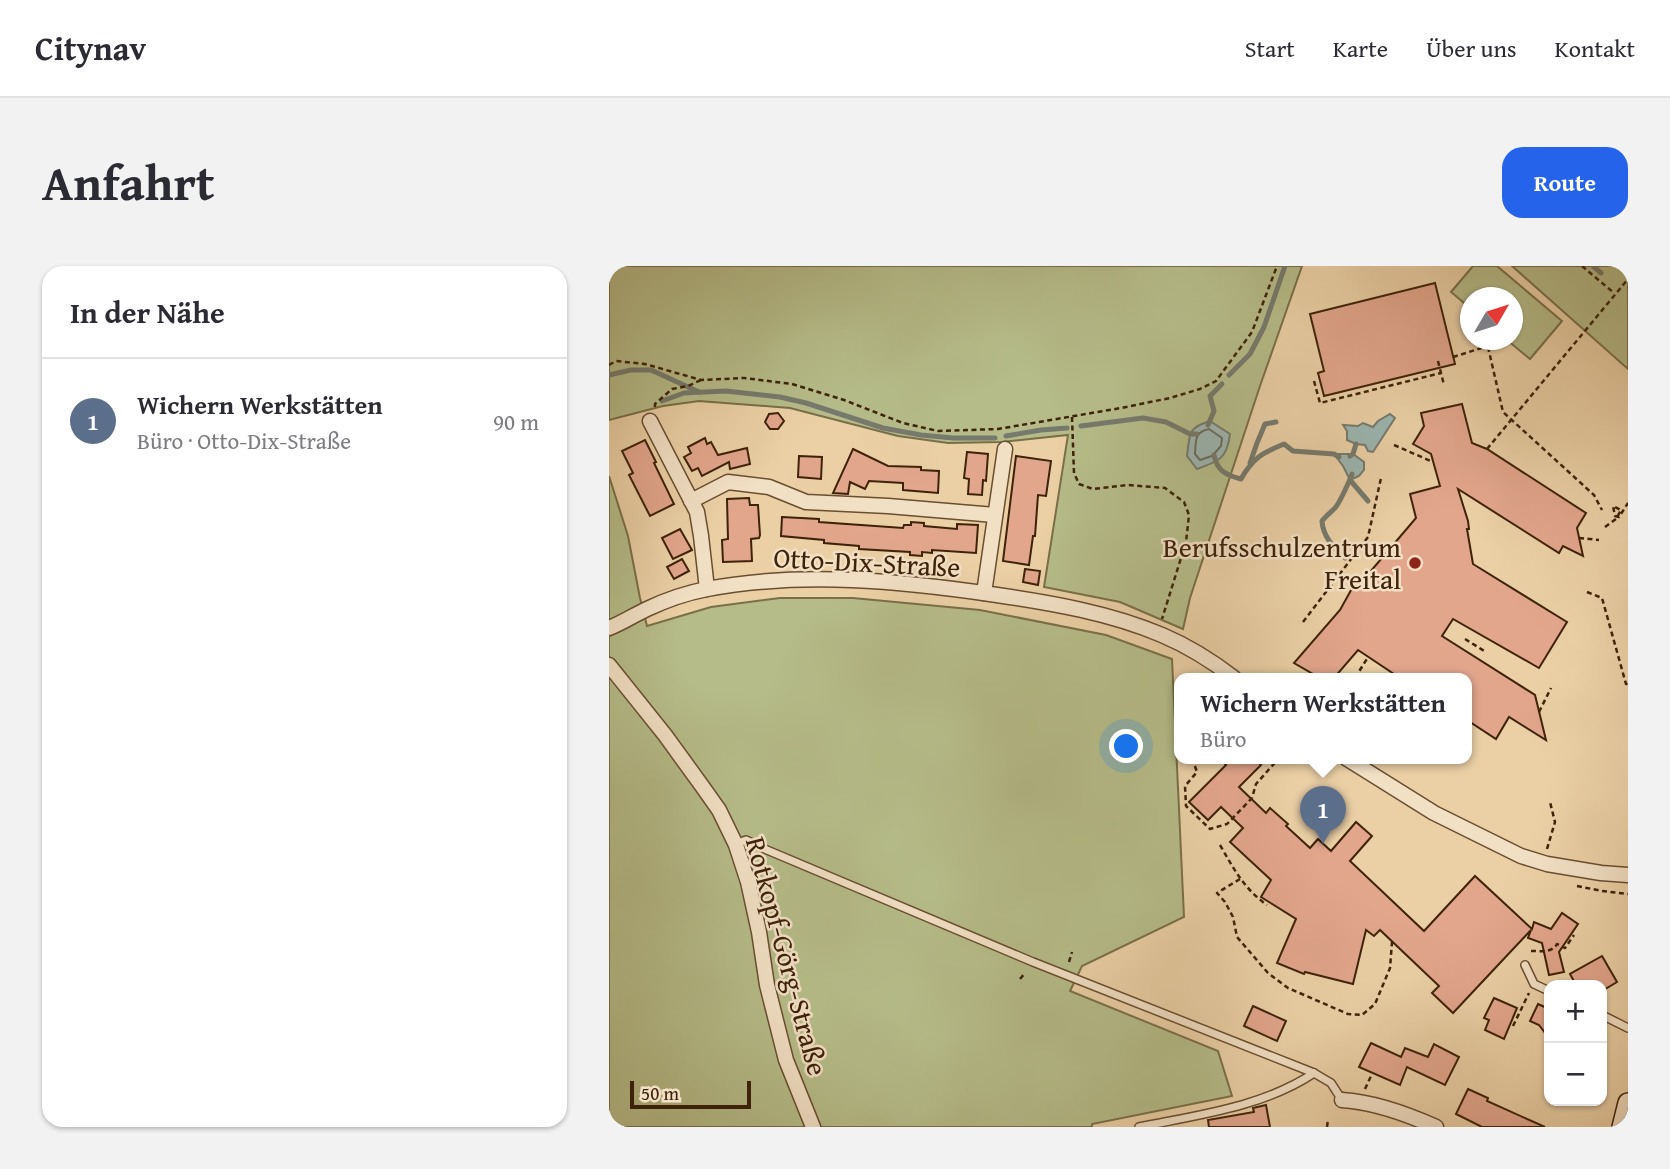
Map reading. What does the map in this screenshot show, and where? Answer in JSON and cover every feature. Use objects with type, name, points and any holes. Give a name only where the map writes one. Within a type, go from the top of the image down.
[{"type":"main road","points":[[1622,1127],[1628,1103]]},
{"type":"street","points":[[650,421],[697,512],[707,589]]},
{"type":"street","name":"Otto-Dix-Straße","points":[[984,593],[1005,449]]},
{"type":"street","name":"Otto-Dix-Straße","points":[[691,501],[728,482],[769,487],[806,502],[995,515]]},
{"type":"street","name":"Otto-Dix-Straße","points":[[609,628],[647,609],[707,589],[806,579],[910,585],[1052,603],[1115,619],[1160,634],[1213,662],[1227,673]]},
{"type":"street","name":"Rotkopf-Görg-Straße","points":[[609,665],[665,734],[708,794],[736,845],[751,895],[767,985],[786,1060],[813,1127]]},
{"type":"street","points":[[1356,764],[1446,819],[1521,856],[1547,864],[1628,875]]},
{"type":"street","points":[[1342,1100],[1359,1101],[1414,1117],[1436,1127]]},
{"type":"lane","points":[[736,845],[746,840],[1033,962],[1314,1073],[1331,1083],[1342,1100]]},
{"type":"lane","points":[[1525,965],[1534,984],[1544,989]]},
{"type":"lane","points":[[1607,1018],[1628,1028]]},
{"type":"lane","points":[[1139,1127],[1247,1104],[1301,1082],[1314,1073]]},
{"type":"path","points":[[609,365],[616,361],[645,364],[701,380],[744,378],[792,384],[844,400],[903,423],[938,431],[998,429],[1170,398],[1216,381],[1252,332],[1277,266]]},
{"type":"path","points":[[1582,266],[1616,294]]},
{"type":"path","points":[[1487,449],[1628,279]]},
{"type":"path","points":[[1453,357],[1475,350]]},
{"type":"path","points":[[1489,350],[1503,412],[1594,495],[1602,510]]},
{"type":"path","points":[[1438,361],[1444,385]]},
{"type":"path","points":[[1314,381],[1319,402],[1441,373]]},
{"type":"path","points":[[650,421],[655,404],[673,389],[701,380]]},
{"type":"path","points":[[1072,417],[1074,473],[1079,484],[1093,489],[1128,485],[1165,488],[1184,502],[1189,515],[1186,542],[1160,625],[1160,634]]},
{"type":"path","points":[[1394,444],[1433,462]]},
{"type":"path","points":[[1303,622],[1368,537],[1381,478]]},
{"type":"path","points":[[1605,527],[1616,519],[1621,510],[1613,506],[1615,516],[1619,517],[1628,503]]},
{"type":"path","points":[[1579,538],[1599,540]]},
{"type":"path","points":[[1587,592],[1602,598],[1628,684]]},
{"type":"path","points":[[1465,639],[1486,652]]},
{"type":"path","points":[[1358,673],[1368,657]]},
{"type":"path","points":[[1539,712],[1551,688]]},
{"type":"path","points":[[1195,764],[1198,772],[1185,786],[1186,806],[1210,828],[1227,824],[1252,798],[1256,784],[1274,764]]},
{"type":"path","points":[[1546,852],[1555,822],[1550,802]]},
{"type":"path","points":[[1220,845],[1240,879],[1253,895],[1267,905]]},
{"type":"path","points":[[1240,879],[1217,893],[1233,918],[1237,937],[1268,973],[1288,988],[1348,1014],[1362,1015],[1375,1004],[1390,968],[1392,942]]},
{"type":"path","points":[[1531,951],[1545,952],[1555,948],[1557,944],[1565,948],[1574,935]]},
{"type":"path","points":[[1513,1026],[1530,991]]},
{"type":"path","points":[[1327,1127],[1328,1120]]},
{"type":"green space","points":[[609,266],[1302,266],[1190,598],[1183,629],[1120,602],[1044,587],[1068,435],[1002,442],[948,443],[898,436],[790,408],[699,401],[663,406],[609,420]]},
{"type":"green space","points":[[1473,266],[1497,266],[1522,287],[1460,287],[1460,300],[1451,292]]},
{"type":"green space","points":[[1512,266],[1628,266],[1628,369]]},
{"type":"green space","points":[[1523,288],[1562,321],[1530,359],[1519,350],[1523,350]]},
{"type":"green space","points":[[609,476],[628,536],[647,626],[711,607],[780,598],[853,598],[980,610],[1106,635],[1172,659],[1174,764],[1177,764],[1184,917],[1082,966],[1070,991],[1218,1051],[1232,1096],[1092,1124],[1092,1127],[609,1127]]},
{"type":"water","points":[[1390,414],[1395,418],[1373,452],[1368,451],[1365,445],[1347,440],[1347,431],[1343,425],[1358,426],[1363,423],[1373,427]]},
{"type":"water","points":[[1210,421],[1230,434],[1229,442],[1221,458],[1197,469],[1187,456],[1191,433],[1197,426]]},
{"type":"water","points":[[1334,454],[1353,454],[1364,462],[1364,470],[1350,480]]},
{"type":"building","points":[[1435,283],[1455,364],[1324,396],[1318,373],[1324,371],[1310,314]]},
{"type":"building","points":[[1462,404],[1472,443],[1487,449],[1586,513],[1577,528],[1583,556],[1563,546],[1559,553],[1458,489],[1468,521],[1473,564],[1567,622],[1539,668],[1453,619],[1442,636],[1535,695],[1546,740],[1509,717],[1496,739],[1472,723],[1472,673],[1392,673],[1358,650],[1338,673],[1311,673],[1294,663],[1340,610],[1355,583],[1359,585],[1416,518],[1410,494],[1440,486],[1431,454],[1413,444],[1424,426],[1421,413]]},
{"type":"building","points":[[778,413],[784,421],[778,429],[770,429],[765,422],[769,414]]},
{"type":"building","points":[[705,438],[707,444],[711,442],[718,455],[747,448],[750,464],[730,469],[729,462],[702,476],[698,468],[692,471],[684,457],[691,453],[688,447]]},
{"type":"building","points":[[645,440],[674,504],[650,516],[629,475],[633,473],[622,451]]},
{"type":"building","points":[[853,449],[888,466],[921,467],[921,470],[939,471],[938,493],[903,490],[903,483],[869,481],[865,489],[850,482],[848,494],[833,493]]},
{"type":"building","points":[[967,452],[988,454],[982,495],[968,494],[969,479],[964,478]]},
{"type":"building","points":[[799,456],[822,457],[821,479],[798,477]]},
{"type":"building","points":[[1016,456],[1051,461],[1046,496],[1038,495],[1035,536],[1029,565],[1003,561]]},
{"type":"building","points":[[749,498],[750,505],[758,505],[760,535],[759,538],[751,539],[752,561],[723,562],[722,540],[728,539],[727,499]]},
{"type":"building","points":[[782,517],[903,528],[904,525],[911,525],[911,522],[957,529],[957,524],[978,525],[976,553],[932,550],[932,553],[922,552],[922,556],[910,555],[910,552],[859,549],[859,546],[824,543],[824,540],[781,536]]},
{"type":"building","points":[[680,529],[692,550],[673,559],[662,538]]},
{"type":"building","points":[[682,559],[689,571],[674,579],[667,567]]},
{"type":"building","points":[[1025,569],[1040,571],[1038,585],[1023,582]]},
{"type":"building","points":[[1260,764],[1239,787],[1266,813],[1270,808],[1310,848],[1318,839],[1331,851],[1356,822],[1372,836],[1350,861],[1424,931],[1475,876],[1532,929],[1534,922],[1551,929],[1562,913],[1578,924],[1559,952],[1564,972],[1549,975],[1542,943],[1528,938],[1531,930],[1453,1013],[1432,993],[1439,986],[1380,930],[1374,936],[1366,930],[1353,984],[1305,972],[1304,974],[1277,963],[1296,919],[1261,897],[1271,880],[1230,842],[1243,828],[1221,807],[1208,820],[1189,802],[1226,765]]},
{"type":"building","points":[[1602,956],[1617,982],[1607,988],[1607,980],[1573,980],[1570,974]]},
{"type":"building","points":[[1494,998],[1517,1008],[1504,1039],[1485,1030],[1489,1020],[1484,1018]]},
{"type":"building","points":[[1538,1004],[1544,1007],[1544,1032],[1539,1025],[1530,1021]]},
{"type":"building","points":[[1253,1006],[1286,1021],[1277,1041],[1244,1026]]},
{"type":"building","points":[[1371,1043],[1401,1057],[1405,1048],[1428,1057],[1434,1044],[1459,1057],[1445,1085],[1407,1067],[1400,1085],[1359,1067]]},
{"type":"building","points":[[1468,1089],[1488,1098],[1487,1101],[1545,1127],[1482,1127],[1456,1114]]},
{"type":"building","points":[[1266,1105],[1270,1127],[1209,1127],[1208,1120],[1254,1112],[1253,1108]]},
{"type":"waterway","points":[[1229,375],[1250,354],[1264,327],[1285,266]]},
{"type":"waterway","points":[[1593,266],[1601,273]]},
{"type":"waterway","points":[[609,375],[631,370],[651,370],[699,392]]},
{"type":"waterway","points":[[1208,425],[1214,411],[1210,396],[1222,384]]},
{"type":"waterway","points":[[662,401],[684,393],[726,391],[780,397],[883,428],[921,435],[995,438]]},
{"type":"waterway","points":[[1081,426],[1143,418],[1166,422],[1190,434],[1197,434]]},
{"type":"waterway","points":[[1250,463],[1265,424],[1276,422]]},
{"type":"waterway","points":[[1006,436],[1067,428]]},
{"type":"waterway","points":[[1214,455],[1223,472],[1241,479],[1259,457],[1284,444],[1293,451],[1334,454],[1339,457]]},
{"type":"waterway","points":[[1350,456],[1356,444]]},
{"type":"waterway","points":[[1345,558],[1327,537],[1322,521],[1337,506],[1352,474]]},
{"type":"waterway","points":[[1350,480],[1368,501]]},
{"type":"place","name":"Berufsschulzentrum Freital","points":[[1415,563]]},
{"type":"place","name":"Wichern Werkstätten","points":[[1323,844]]}]
